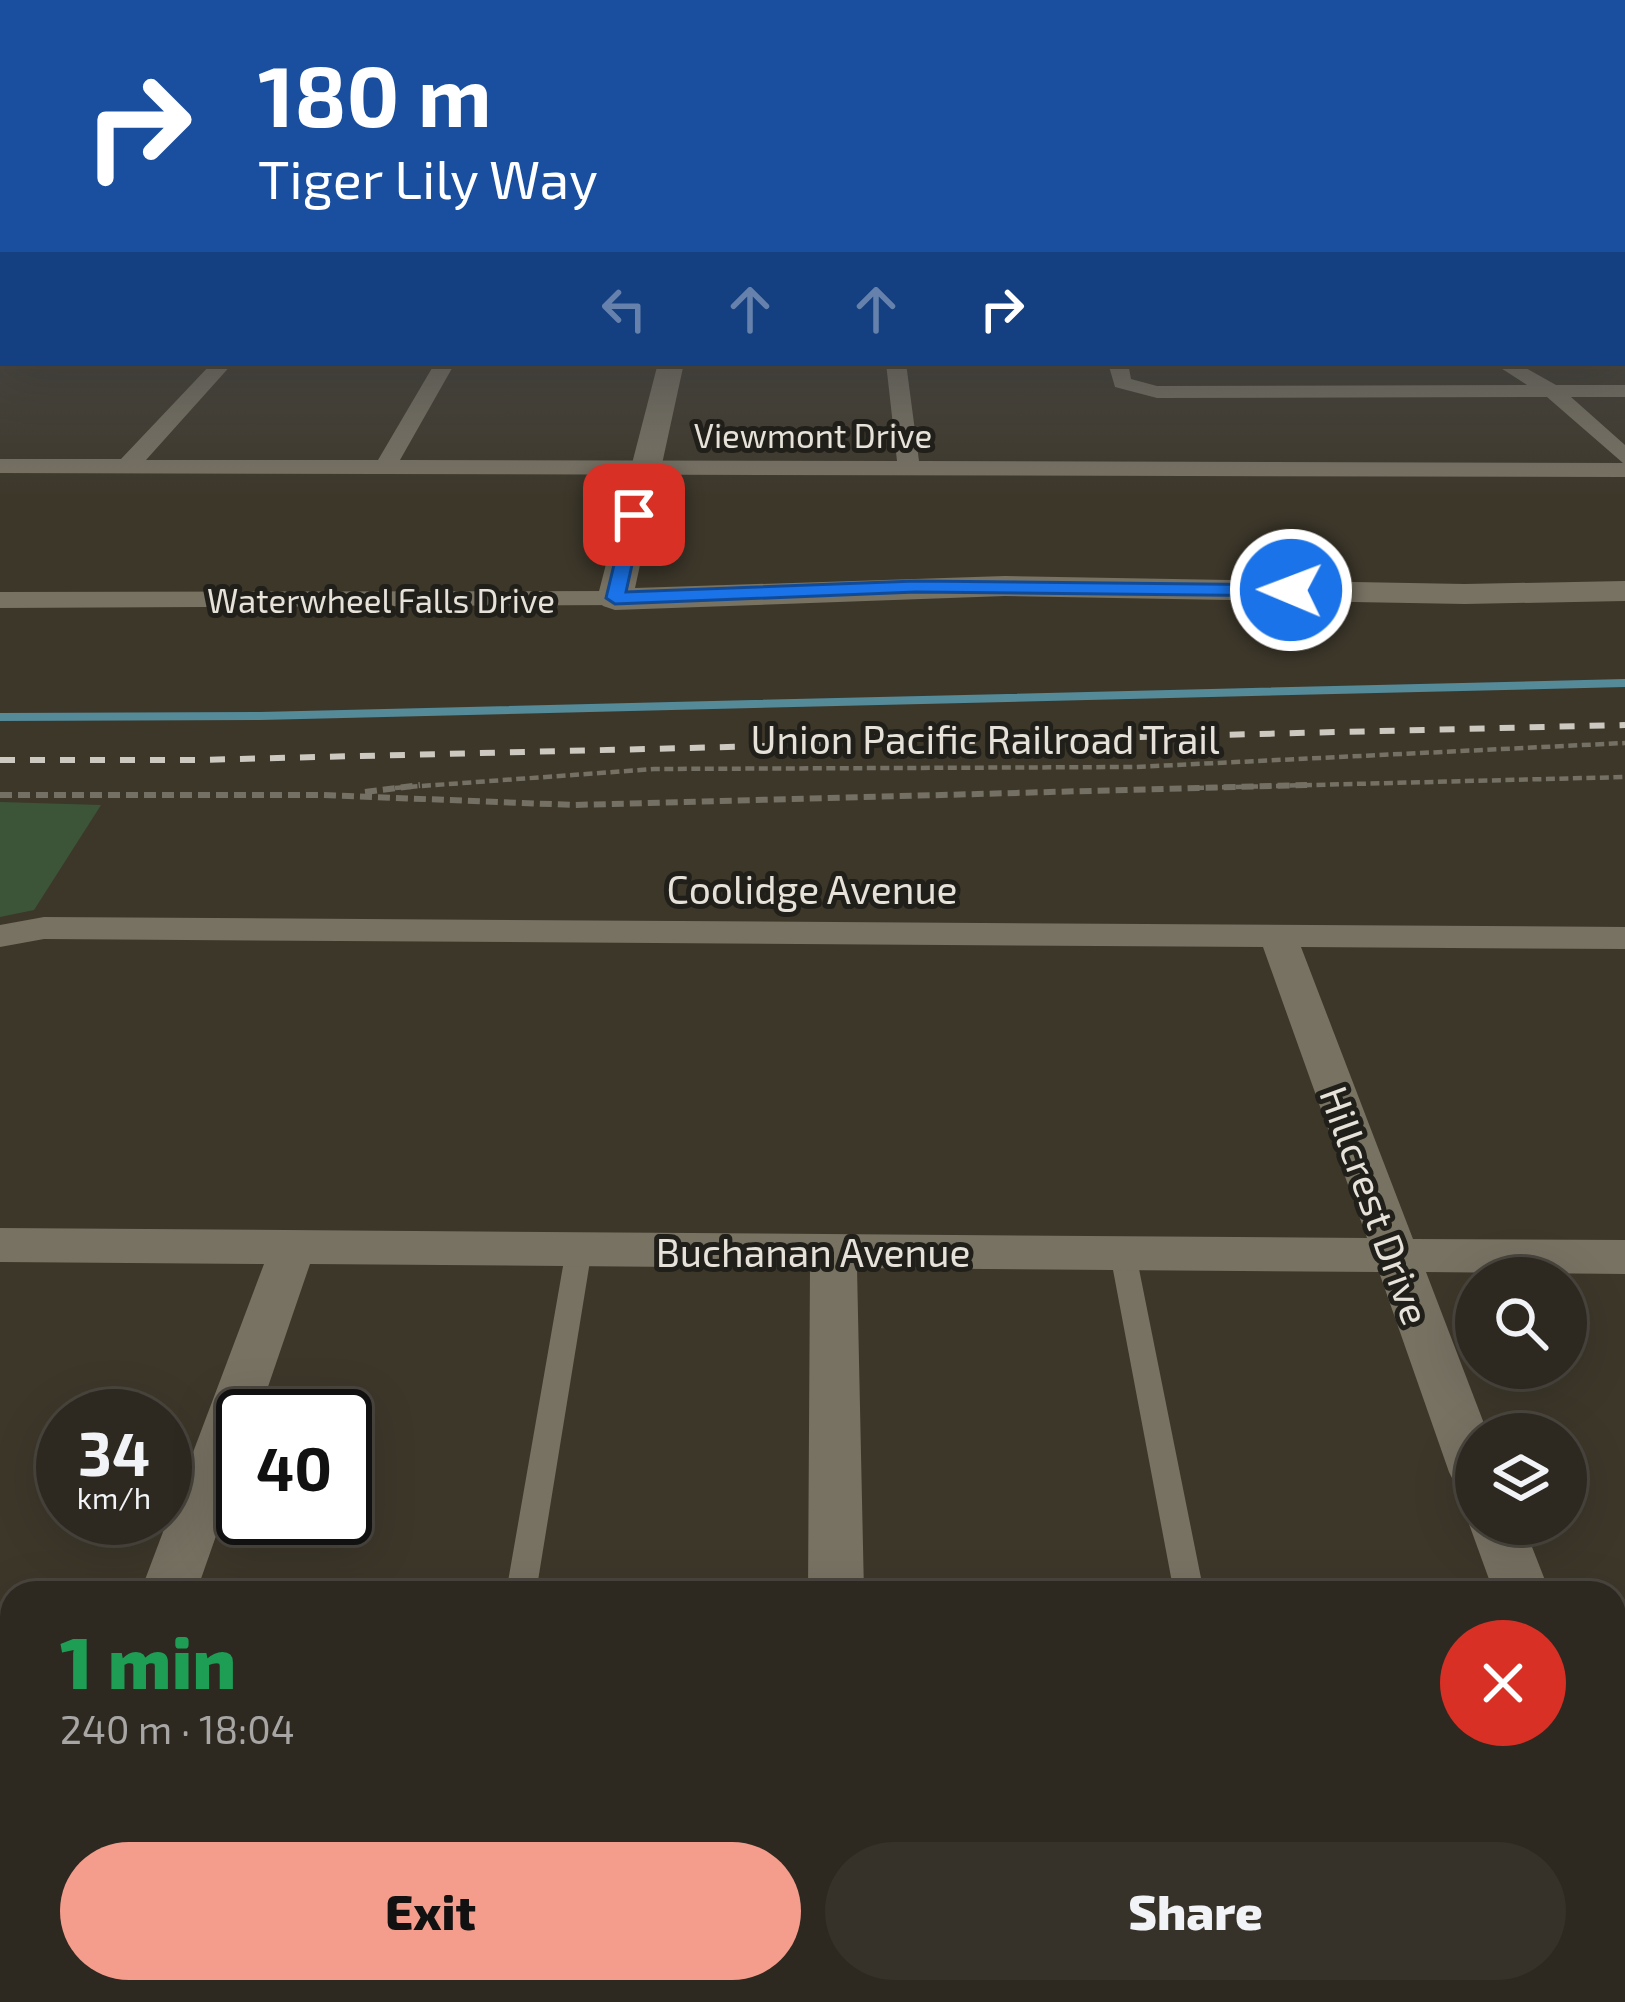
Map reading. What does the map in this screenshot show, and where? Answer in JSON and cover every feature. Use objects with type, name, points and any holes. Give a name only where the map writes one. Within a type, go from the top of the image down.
[{"type":"street","points":[[127,467],[220,366]]},
{"type":"street","points":[[385,467],[444,366]]},
{"type":"street","points":[[615,598],[669,366]]},
{"type":"street","points":[[896,366],[909,468]]},
{"type":"street","points":[[1119,366],[1122,383],[1156,392],[1625,391]]},
{"type":"street","points":[[1508,366],[1552,391],[1625,457]]},
{"type":"street","name":"Viewmont Drive","points":[[0,466],[1625,470]]},
{"type":"street","name":"Waterwheel Falls Drive","points":[[0,600],[615,598],[983,586],[1465,594],[1625,591]]},
{"type":"street","name":"Coolidge Avenue","points":[[0,937],[44,928],[1625,938]]},
{"type":"street","name":"Hillcrest Drive","points":[[1278,936],[1455,1417]]},
{"type":"street","name":"Buchanan Avenue","points":[[0,1245],[1625,1257]]},
{"type":"street","points":[[172,1581],[293,1247]]},
{"type":"street","points":[[833,1251],[836,1581]]},
{"type":"street","points":[[1504,1545],[1517,1581]]},
{"type":"lane","points":[[523,1581],[579,1249]]},
{"type":"lane","points":[[1123,1254],[1187,1581]]},
{"type":"path","name":"Union Pacific Railroad Trail","points":[[345,795],[630,768],[845,763],[1136,767],[1625,743]]},
{"type":"path","name":"Union Pacific Railroad Trail","points":[[0,795],[345,795],[574,805],[1625,777]]},
{"type":"green space","points":[[0,802],[101,805],[34,910],[0,917]]},
{"type":"waterway","points":[[0,717],[260,716],[1625,683]]},
{"type":"railway","points":[[0,760],[197,760],[1625,725]]},
{"type":"route","points":[[634,515],[615,598],[916,586],[1291,590]]}]
